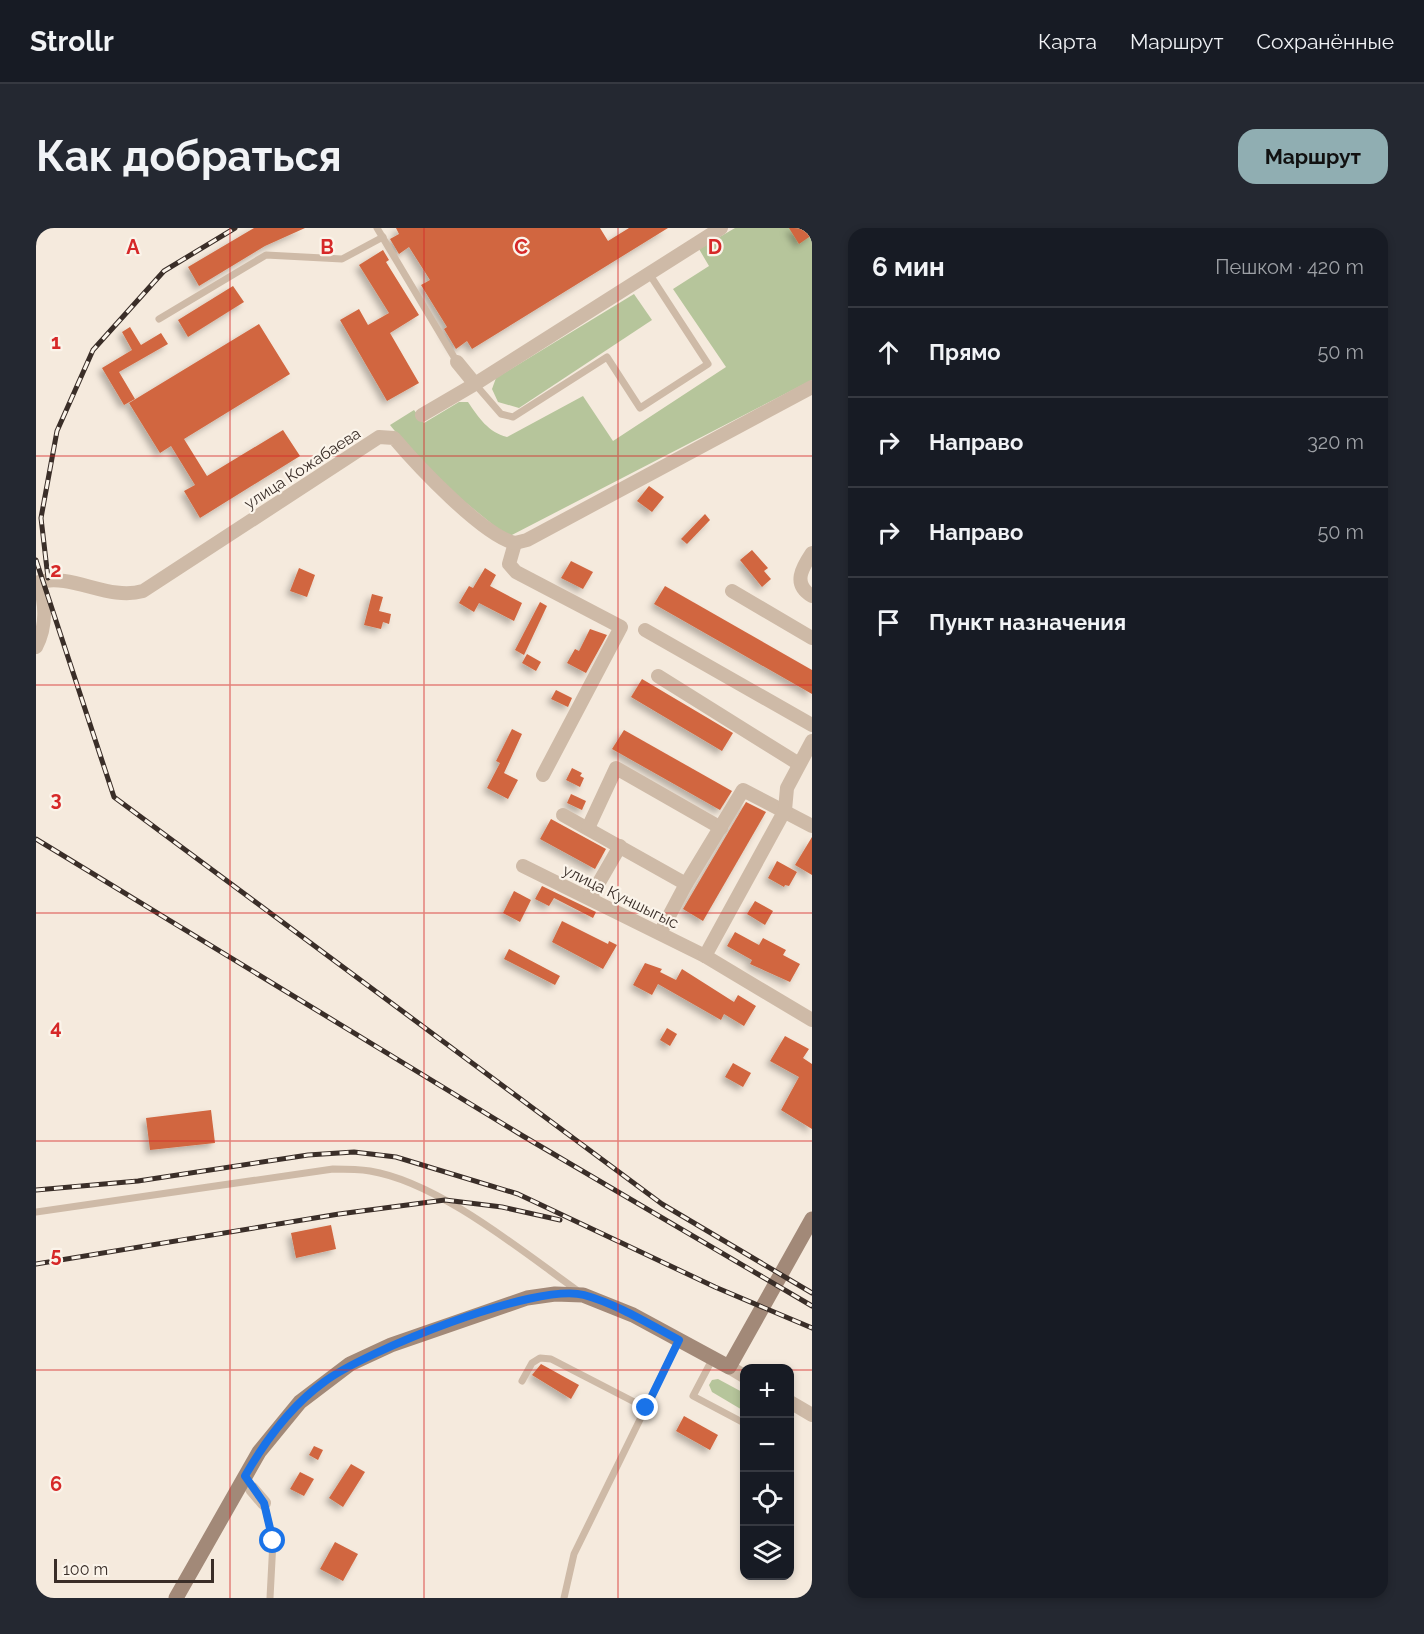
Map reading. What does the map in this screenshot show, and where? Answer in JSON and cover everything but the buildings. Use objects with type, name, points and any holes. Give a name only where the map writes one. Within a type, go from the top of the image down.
[{"type":"main road","points":[[176,1598],[249,1482],[259,1452],[300,1402],[350,1364],[391,1345],[527,1298],[555,1294],[583,1295],[633,1316],[729,1367],[812,1219]]},
{"type":"street","points":[[422,415],[475,384],[721,228]]},
{"type":"street","points":[[457,362],[475,384]]},
{"type":"street","points":[[543,775],[621,627],[512,569],[509,564],[515,543],[526,540],[812,387]]},
{"type":"street","name":"улица Кожабаева","points":[[36,647],[42,636],[45,615],[39,582],[56,579],[129,595],[142,591],[385,436],[394,438],[421,469],[465,510],[499,536],[515,543]]},
{"type":"street","points":[[812,553],[800,572],[799,579],[806,592],[812,596]]},
{"type":"street","points":[[732,591],[812,638]]},
{"type":"street","points":[[645,630],[812,725]]},
{"type":"street","points":[[658,676],[799,764]]},
{"type":"street","points":[[705,956],[784,810],[787,788],[812,741]]},
{"type":"street","points":[[588,828],[616,768],[721,828]]},
{"type":"street","points":[[660,933],[686,884],[743,790],[812,826]]},
{"type":"street","points":[[563,815],[686,884]]},
{"type":"street","points":[[590,898],[620,846]]},
{"type":"street","name":"улица Куншыгыс","points":[[523,866],[705,956],[812,1020]]},
{"type":"street","points":[[729,1367],[740,1374]]},
{"type":"street","points":[[794,1406],[812,1416]]},
{"type":"street","points":[[249,1482],[264,1503]]},
{"type":"lane","points":[[377,228],[457,362]]},
{"type":"lane","points":[[159,319],[266,255],[342,259],[383,237]]},
{"type":"lane","points":[[475,384],[501,414],[513,417],[607,357],[640,408],[708,364],[650,274]]},
{"type":"lane","points":[[36,1212],[333,1168],[370,1171],[415,1186],[444,1200],[583,1295]]},
{"type":"lane","points":[[564,1598],[574,1554],[679,1340]]},
{"type":"lane","points":[[522,1381],[532,1363],[540,1358],[551,1359],[646,1408]]},
{"type":"lane","points":[[713,1358],[693,1396],[740,1421]]},
{"type":"lane","points":[[264,1503],[273,1541],[270,1598]]},
{"type":"green space","points":[[735,228],[812,228],[812,380],[508,537],[428,472],[390,425],[414,410],[424,423],[459,402],[468,402],[489,428],[507,437],[583,396],[613,441],[726,367],[673,289],[709,266],[699,249]]},
{"type":"green space","points":[[634,294],[652,320],[519,408],[498,402],[492,389],[496,378]]},
{"type":"green space","points":[[718,1379],[740,1391],[740,1409],[712,1392],[709,1385],[712,1380]]},
{"type":"railway","points":[[48,578],[41,518],[57,431],[93,350],[164,271],[235,228]]},
{"type":"railway","points":[[36,560],[114,797],[662,1204],[812,1293]]},
{"type":"railway","points":[[36,839],[523,1136],[812,1306]]},
{"type":"railway","points":[[36,1190],[138,1181],[308,1155],[354,1152],[396,1157],[518,1194],[715,1287],[812,1328]]},
{"type":"railway","points":[[36,1264],[339,1214],[445,1200],[502,1207],[560,1220]]},
{"type":"route","points":[[273,1541],[264,1503],[245,1476],[259,1452],[300,1402],[323,1383],[350,1364],[391,1345],[527,1298],[555,1294],[583,1295],[633,1316],[679,1340],[646,1408]]}]
